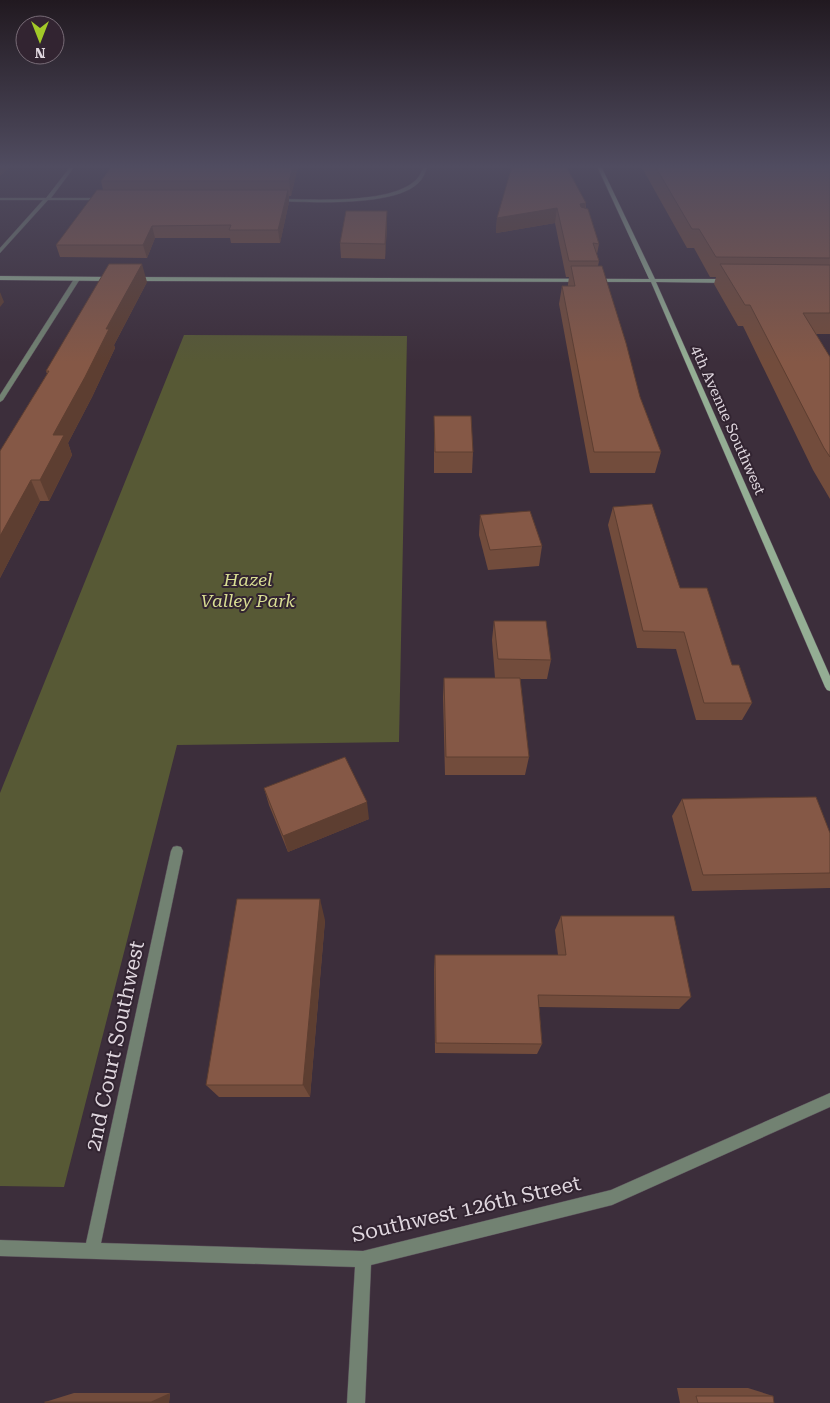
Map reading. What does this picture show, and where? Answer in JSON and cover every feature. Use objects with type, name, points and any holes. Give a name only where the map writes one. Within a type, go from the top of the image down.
[{"type":"street","points":[[0,251],[17,231]]},
{"type":"street","name":"4th Avenue Southwest","points":[[630,231],[653,280],[830,687]]},
{"type":"street","points":[[0,278],[115,279]]},
{"type":"street","points":[[0,400],[76,279]]},
{"type":"street","points":[[125,279],[740,281]]},
{"type":"street","name":"2nd Court Southwest","points":[[92,1250],[177,851]]},
{"type":"street","name":"Southwest 126th Street","points":[[0,1248],[363,1259],[612,1197],[830,1100]]},
{"type":"street","points":[[356,1403],[363,1259]]},
{"type":"green space","name":"Hazel Valley Park","points":[[184,335],[407,336],[399,742],[177,745],[64,1187],[0,1186],[0,793]]},
{"type":"building","points":[[66,231],[149,231],[143,245],[56,245]]},
{"type":"building","points":[[342,231],[386,231],[385,244],[340,243]]},
{"type":"building","points":[[562,231],[595,231],[599,244],[593,243],[599,261],[569,261]]},
{"type":"building","points":[[701,231],[830,231],[830,258],[716,257]]},
{"type":"building","points":[[109,264],[142,264],[106,329],[109,329],[53,435],[64,435],[40,480],[31,480],[0,536],[0,451],[49,371],[46,371]]},
{"type":"building","points":[[720,264],[830,265],[830,313],[803,313],[830,357],[830,457],[750,305],[745,305]]},
{"type":"building","points":[[571,266],[602,266],[626,343],[640,397],[661,452],[594,452],[562,286],[575,286]]},
{"type":"building","points":[[434,416],[471,416],[473,452],[435,452]]},
{"type":"building","points":[[652,504],[680,588],[707,588],[732,665],[739,665],[752,703],[704,703],[684,632],[643,631],[613,507]]},
{"type":"building","points":[[530,511],[542,546],[490,550],[480,515]]},
{"type":"building","points":[[494,621],[546,621],[551,660],[498,659]]},
{"type":"building","points":[[444,678],[520,678],[529,757],[446,757]]},
{"type":"building","points":[[345,757],[367,802],[283,836],[264,788]]},
{"type":"building","points":[[816,797],[830,833],[830,873],[703,875],[682,799]]},
{"type":"building","points":[[237,899],[320,899],[303,1085],[206,1085]]},
{"type":"building","points":[[561,916],[674,916],[691,997],[538,995],[542,1044],[436,1043],[435,955],[566,955]]},
{"type":"building","points":[[696,1396],[773,1396],[774,1403],[698,1403]]},
{"type":"building","points":[[150,1402],[150,1403],[45,1403]]}]
